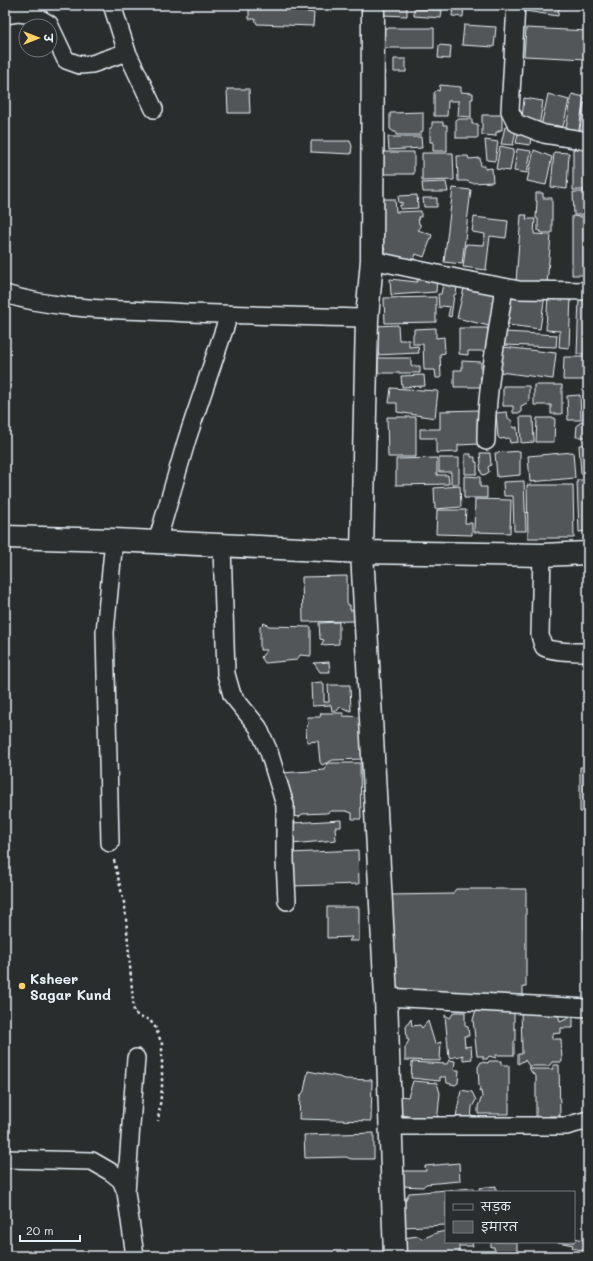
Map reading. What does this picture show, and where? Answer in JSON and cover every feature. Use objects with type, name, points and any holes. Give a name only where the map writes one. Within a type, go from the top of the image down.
[{"type":"street","points":[[112,5],[119,32],[127,52],[154,109]]},
{"type":"street","points":[[373,5],[372,260],[367,318],[362,552],[386,997],[394,1256]]},
{"type":"street","points":[[516,5],[510,111],[516,123],[544,134],[588,142]]},
{"type":"street","points":[[5,15],[18,13],[34,15],[49,24],[66,60],[80,65],[92,64],[127,52]]},
{"type":"street","points":[[372,260],[519,290],[588,291]]},
{"type":"street","points":[[486,441],[486,418],[489,389],[504,287]]},
{"type":"street","points":[[5,294],[26,300],[96,308],[229,315],[367,318]]},
{"type":"street","points":[[157,542],[187,439],[229,315]]},
{"type":"street","points":[[5,537],[114,540],[362,552],[542,555],[588,553]]},
{"type":"street","points":[[110,843],[105,632],[114,540]]},
{"type":"street","points":[[222,545],[226,674],[232,695],[258,727],[269,752],[285,805],[287,901]]},
{"type":"street","points":[[542,555],[540,634],[543,646],[557,651],[588,652]]},
{"type":"street","points":[[386,997],[588,1008]]},
{"type":"street","points":[[135,1256],[126,1192],[136,1058]]},
{"type":"street","points":[[390,1126],[566,1126],[588,1120]]},
{"type":"street","points":[[5,1159],[92,1161],[111,1172],[121,1180],[126,1192]]},
{"type":"path","points":[[110,843],[125,908],[134,1013],[144,1019],[149,1019],[155,1027],[162,1044],[162,1088],[158,1121]]},
{"type":"building","points":[[249,5],[307,5],[307,12],[314,13],[313,26],[257,24],[255,19],[249,19]]},
{"type":"building","points":[[382,5],[407,5],[407,16],[382,15]]},
{"type":"building","points":[[453,5],[464,5],[463,17],[452,16]]},
{"type":"building","points":[[526,5],[559,5],[558,16],[525,11]]},
{"type":"building","points":[[414,9],[442,10],[441,18],[414,16]]},
{"type":"building","points":[[464,25],[496,27],[494,47],[462,45]]},
{"type":"building","points":[[379,28],[434,28],[434,48],[379,48]]},
{"type":"building","points":[[526,28],[588,31],[588,59],[524,56]]},
{"type":"building","points":[[439,45],[451,46],[450,59],[438,58]]},
{"type":"building","points":[[394,59],[406,59],[406,72],[394,72]]},
{"type":"building","points":[[440,85],[461,87],[461,92],[473,93],[473,99],[471,99],[471,117],[458,116],[459,101],[448,101],[447,116],[434,116],[434,93],[437,90],[439,91]]},
{"type":"building","points":[[227,89],[249,89],[250,113],[228,113]]},
{"type":"building","points":[[588,89],[588,101],[586,101]]},
{"type":"building","points":[[548,94],[569,100],[563,127],[554,125],[552,134],[540,131]]},
{"type":"building","points":[[572,94],[584,97],[578,136],[565,134]]},
{"type":"building","points":[[524,98],[543,101],[539,127],[522,118]]},
{"type":"building","points":[[584,103],[588,104],[588,136],[579,135]]},
{"type":"building","points":[[423,112],[423,131],[421,132],[421,135],[396,135],[396,132],[390,129],[390,113]]},
{"type":"building","points":[[482,115],[502,115],[502,130],[496,132],[496,136],[482,135]]},
{"type":"building","points":[[456,119],[472,119],[472,124],[478,124],[478,138],[456,138]]},
{"type":"building","points":[[432,122],[443,122],[443,125],[447,125],[447,151],[433,151],[433,142],[430,142],[430,128],[432,128]]},
{"type":"building","points":[[505,127],[516,130],[513,145],[501,144]]},
{"type":"building","points":[[518,133],[531,136],[530,145],[516,143]]},
{"type":"building","points":[[388,137],[421,137],[422,148],[389,150]]},
{"type":"building","points":[[485,140],[498,142],[495,161],[487,160]]},
{"type":"building","points":[[311,141],[350,141],[352,146],[351,154],[311,152]]},
{"type":"building","points":[[500,146],[514,149],[510,171],[496,169]]},
{"type":"building","points":[[517,149],[531,151],[527,173],[514,171]]},
{"type":"building","points":[[573,149],[587,150],[587,190],[573,190]]},
{"type":"building","points":[[534,150],[552,157],[546,185],[527,181]]},
{"type":"building","points":[[380,152],[414,152],[414,174],[380,174]]},
{"type":"building","points":[[554,152],[569,153],[567,189],[551,187]]},
{"type":"building","points":[[422,153],[453,153],[454,180],[422,181]]},
{"type":"building","points":[[457,156],[468,156],[469,159],[480,158],[481,166],[485,166],[485,169],[492,168],[493,182],[471,183],[467,181],[458,181]]},
{"type":"building","points":[[446,182],[448,192],[423,192],[422,183]]},
{"type":"building","points":[[453,188],[471,190],[462,264],[444,262]]},
{"type":"building","points":[[573,192],[585,192],[586,215],[574,215]]},
{"type":"building","points":[[536,193],[543,193],[543,198],[552,198],[552,233],[541,233],[541,231],[538,231],[538,219],[536,218]]},
{"type":"building","points":[[417,195],[418,208],[400,209],[402,202],[399,203],[398,196]]},
{"type":"building","points":[[423,198],[437,198],[437,207],[424,207]]},
{"type":"building","points":[[381,199],[395,199],[396,212],[421,211],[421,217],[418,217],[420,228],[418,230],[432,235],[424,257],[416,254],[412,264],[388,258],[377,230]]},
{"type":"building","points":[[521,215],[527,215],[526,219],[535,219],[534,234],[551,235],[547,285],[516,282]]},
{"type":"building","points":[[572,216],[583,217],[584,275],[572,275]]},
{"type":"building","points":[[474,217],[508,221],[506,238],[490,236],[486,270],[463,267],[466,244],[484,245],[485,234],[472,232]]},
{"type":"building","points":[[585,218],[588,218],[588,246],[585,246]]},
{"type":"building","points":[[588,247],[588,276],[585,277],[584,248]]},
{"type":"building","points":[[418,277],[437,277],[436,292],[391,295],[390,279],[417,282]]},
{"type":"building","points":[[443,284],[457,287],[456,294],[454,295],[451,317],[448,316],[450,307],[443,306],[439,308],[438,294],[441,294]]},
{"type":"building","points":[[465,284],[501,293],[493,327],[457,318]]},
{"type":"building","points":[[548,294],[571,295],[569,348],[559,347],[560,331],[546,330]]},
{"type":"building","points":[[512,295],[545,295],[540,329],[508,325]]},
{"type":"building","points":[[436,297],[436,322],[385,323],[384,298]]},
{"type":"building","points":[[579,298],[588,298],[588,354],[577,354]]},
{"type":"building","points":[[398,325],[399,340],[409,340],[409,347],[418,346],[419,353],[376,355],[374,326]]},
{"type":"building","points":[[436,328],[436,338],[444,337],[445,353],[440,354],[441,378],[436,378],[435,370],[424,370],[423,344],[413,344],[414,329]]},
{"type":"building","points":[[459,328],[488,328],[488,351],[468,351],[468,355],[459,354]]},
{"type":"building","points":[[505,332],[557,335],[556,347],[504,345]]},
{"type":"building","points":[[503,347],[556,353],[553,379],[500,372]]},
{"type":"building","points":[[564,357],[588,357],[588,380],[563,380]]},
{"type":"building","points":[[378,358],[411,358],[411,366],[420,366],[420,373],[378,373]]},
{"type":"building","points":[[462,361],[481,362],[481,387],[454,387],[454,370],[462,370]]},
{"type":"building","points":[[424,375],[425,386],[402,387],[401,376]]},
{"type":"building","points":[[534,385],[562,385],[562,414],[551,414],[551,405],[534,405]]},
{"type":"building","points":[[503,386],[529,386],[529,402],[521,406],[521,413],[513,413],[513,406],[503,406]]},
{"type":"building","points":[[391,388],[438,391],[435,418],[397,412],[397,403],[389,403]]},
{"type":"building","points":[[588,393],[588,437],[576,437],[577,425],[583,421],[584,394]]},
{"type":"building","points":[[580,395],[581,420],[568,420],[567,396]]},
{"type":"building","points":[[479,410],[479,444],[458,445],[458,452],[436,453],[436,438],[420,438],[420,429],[440,429],[440,411]]},
{"type":"building","points":[[507,412],[508,418],[512,421],[513,428],[517,427],[518,442],[510,443],[509,438],[500,439],[498,437],[496,413]]},
{"type":"building","points":[[387,417],[416,417],[416,457],[388,457]]},
{"type":"building","points":[[520,417],[533,417],[534,442],[521,443]]},
{"type":"building","points":[[537,418],[555,418],[554,442],[536,442]]},
{"type":"building","points":[[579,445],[588,445],[588,474],[581,474]]},
{"type":"building","points":[[520,451],[520,475],[497,477],[495,453]]},
{"type":"building","points":[[573,452],[575,478],[530,482],[528,456]]},
{"type":"building","points":[[480,453],[490,453],[491,465],[488,467],[489,472],[483,475],[481,473]]},
{"type":"building","points":[[465,454],[471,454],[471,457],[475,457],[475,462],[477,462],[477,474],[465,474]]},
{"type":"building","points":[[437,458],[437,475],[448,475],[449,484],[396,485],[396,459]]},
{"type":"building","points":[[439,458],[459,458],[459,484],[451,484],[451,472],[439,472]]},
{"type":"building","points":[[464,476],[480,477],[480,487],[487,487],[487,498],[464,498]]},
{"type":"building","points":[[577,480],[588,480],[588,531],[579,532]]},
{"type":"building","points":[[524,481],[526,531],[514,531],[513,496],[504,496],[503,482]]},
{"type":"building","points":[[527,485],[573,485],[574,538],[528,538]]},
{"type":"building","points":[[460,486],[461,507],[435,509],[434,488]]},
{"type":"building","points":[[475,499],[511,500],[510,533],[474,532]]},
{"type":"building","points":[[437,510],[466,510],[465,523],[472,523],[472,535],[436,534]]},
{"type":"building","points":[[347,576],[347,605],[350,605],[350,610],[354,610],[354,621],[303,622],[302,577]]},
{"type":"building","points":[[339,622],[339,644],[321,645],[324,640],[320,639],[319,623]]},
{"type":"building","points":[[264,623],[269,626],[311,627],[311,656],[300,655],[297,660],[265,663],[261,657],[267,650],[260,650],[260,627]]},
{"type":"building","points":[[329,662],[330,672],[320,672],[314,663]]},
{"type":"building","points":[[322,682],[324,685],[324,702],[329,702],[328,685],[350,685],[351,711],[340,707],[337,711],[332,711],[331,705],[312,706],[311,683]]},
{"type":"building","points":[[321,713],[343,713],[343,716],[369,717],[364,759],[333,760],[322,765],[320,762],[318,741],[307,742],[306,730],[308,724],[307,717],[320,717]]},
{"type":"building","points":[[327,763],[360,763],[361,819],[352,819],[352,813],[346,811],[302,814],[299,817],[289,815],[282,773],[325,770]]},
{"type":"building","points":[[580,767],[588,767],[588,812],[580,812]]},
{"type":"building","points":[[341,820],[341,827],[335,827],[336,840],[291,844],[292,823]]},
{"type":"building","points":[[358,850],[359,884],[292,886],[290,853]]},
{"type":"building","points":[[456,889],[526,889],[526,987],[523,987],[523,995],[394,996],[388,895],[452,894]]},
{"type":"building","points":[[588,893],[588,929],[584,929],[584,894]]},
{"type":"building","points":[[327,907],[359,907],[359,941],[349,941],[352,937],[327,938]]},
{"type":"building","points":[[521,1007],[557,1010],[560,1022],[573,1016],[573,1028],[561,1028],[561,1033],[552,1034],[552,1039],[561,1039],[562,1062],[552,1062],[549,1066],[529,1066],[525,1060],[518,1064],[518,1054],[522,1054]]},
{"type":"building","points":[[495,1008],[514,1008],[514,1029],[516,1029],[516,1039],[514,1042],[514,1055],[496,1055],[496,1058],[489,1056],[487,1059],[483,1059],[483,1056],[477,1056],[473,1020],[475,1013],[480,1009],[482,1012]]},
{"type":"building","points":[[454,1012],[465,1012],[465,1026],[468,1027],[469,1036],[464,1036],[465,1047],[471,1046],[472,1059],[463,1060],[463,1055],[449,1058],[445,1015],[450,1018]]},
{"type":"building","points":[[411,1019],[412,1026],[420,1025],[422,1028],[428,1021],[435,1044],[441,1042],[440,1061],[405,1060],[405,1048],[409,1040],[407,1039],[406,1027]]},
{"type":"building","points":[[449,1060],[455,1061],[454,1070],[459,1070],[458,1083],[455,1085],[447,1083],[446,1077],[440,1077],[440,1081],[411,1078],[412,1062],[447,1064]]},
{"type":"building","points":[[489,1061],[501,1061],[501,1065],[509,1065],[509,1114],[478,1114],[478,1106],[482,1097],[481,1091],[479,1092],[478,1067],[481,1062],[488,1063]]},
{"type":"building","points":[[553,1065],[559,1065],[560,1116],[549,1116],[549,1124],[536,1124],[536,1076],[528,1067],[533,1069],[553,1069]]},
{"type":"building","points":[[308,1071],[345,1079],[372,1080],[371,1121],[299,1119],[300,1097],[304,1091]]},
{"type":"building","points":[[413,1081],[437,1083],[440,1093],[437,1123],[409,1123],[409,1115],[399,1116],[399,1096],[408,1097]]},
{"type":"building","points":[[461,1090],[472,1092],[476,1100],[472,1107],[471,1121],[455,1122]]},
{"type":"building","points":[[374,1133],[374,1159],[351,1159],[346,1157],[305,1158],[304,1135]]},
{"type":"building","points":[[459,1163],[460,1181],[426,1184],[423,1187],[400,1186],[400,1171],[426,1171],[425,1166]]},
{"type":"building","points":[[496,1186],[496,1191],[480,1191],[479,1188]]},
{"type":"building","points":[[473,1188],[474,1191],[445,1191],[445,1225],[404,1227],[403,1205],[409,1193]]},
{"type":"building","points":[[445,1231],[445,1243],[472,1243],[473,1246],[459,1246],[459,1256],[406,1256],[403,1238],[418,1236],[422,1239]]},
{"type":"building","points":[[575,1238],[588,1241],[586,1251],[572,1248],[573,1245],[563,1243],[575,1243]]},
{"type":"building","points":[[491,1243],[517,1243],[517,1256],[495,1256],[494,1247],[491,1247]]},
{"type":"building","points":[[525,1253],[555,1256],[524,1256]]},
{"type":"place","name":"Ksheer Sagar Kund","points":[[22,986]]}]
